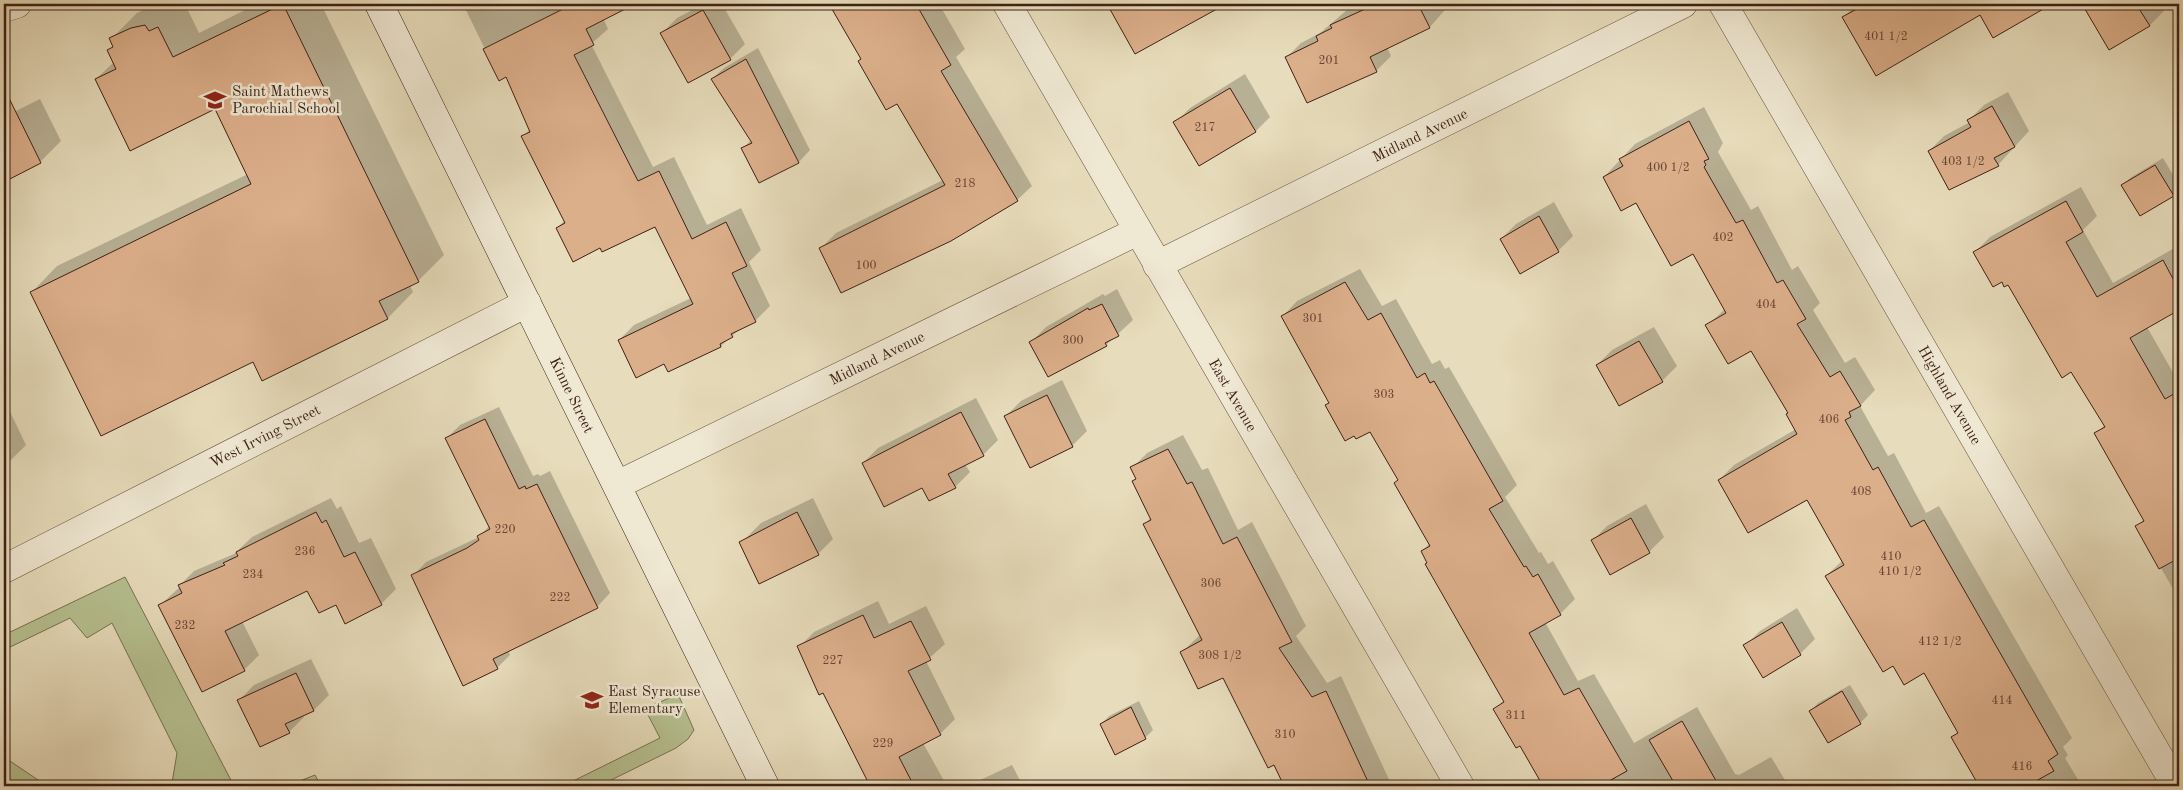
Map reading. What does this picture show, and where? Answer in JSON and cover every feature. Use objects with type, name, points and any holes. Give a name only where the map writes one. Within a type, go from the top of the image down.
[{"type":"street","points":[[4,8],[17,4]]},
{"type":"street","name":"Kinne Street","points":[[379,4],[765,786]]},
{"type":"street","name":"East Avenue","points":[[1007,4],[1157,266],[1460,786]]},
{"type":"street","name":"Midland Avenue","points":[[1157,266],[1683,4]]},
{"type":"street","name":"Highland Avenue","points":[[1723,4],[2176,786]]},
{"type":"street","name":"Midland Avenue","points":[[617,484],[1138,231]]},
{"type":"street","name":"West Irving Street","points":[[4,569],[527,303]]},
{"type":"green space","points":[[125,577],[234,786],[177,786],[172,783],[177,753],[112,623],[87,638],[70,618],[4,650],[4,635]]},
{"type":"green space","points":[[678,694],[694,730],[688,739],[676,748],[599,786],[563,786],[660,738],[648,715],[649,707]]},
{"type":"green space","points":[[4,757],[47,786],[17,786],[4,777]]},
{"type":"green space","points":[[315,775],[321,786],[287,786]]},
{"type":"building","points":[[283,4],[419,282],[379,301],[388,319],[262,381],[253,362],[101,436],[30,292],[251,184],[215,109],[130,151],[95,79],[116,69],[107,50],[113,47],[109,38],[131,28],[145,25],[149,31],[158,27],[173,57]]},
{"type":"building","points":[[573,4],[635,4],[586,29],[594,45],[574,55],[638,181],[659,171],[692,239],[726,222],[747,266],[732,273],[756,322],[731,334],[733,337],[720,344],[721,347],[668,372],[664,364],[636,378],[618,340],[693,304],[655,227],[602,252],[600,248],[573,262],[556,228],[565,223],[521,136],[530,132],[506,77],[499,81],[483,49]]},
{"type":"building","points":[[829,4],[916,4],[951,65],[941,71],[1018,201],[951,241],[841,293],[819,248],[945,185],[897,104],[886,110],[858,61],[861,59]]},
{"type":"building","points":[[1107,4],[1226,4],[1135,54]]},
{"type":"building","points":[[1376,4],[1418,4],[1430,28],[1370,57],[1377,72],[1307,103],[1285,57],[1318,41],[1316,36],[1332,28],[1330,25]]},
{"type":"building","points":[[1866,4],[2052,4],[1993,38],[1980,15],[1876,76],[1842,17]]},
{"type":"building","points":[[2082,4],[2136,4],[2150,26],[2109,50]]},
{"type":"building","points":[[703,10],[731,60],[688,83],[660,33]]},
{"type":"building","points":[[746,59],[799,163],[759,183],[741,148],[752,143],[711,79]]},
{"type":"building","points":[[4,88],[41,163],[4,182]]},
{"type":"building","points":[[1230,88],[1256,132],[1199,166],[1173,122]]},
{"type":"building","points":[[1992,106],[2015,147],[1994,158],[1999,166],[1949,190],[1928,151],[1971,127],[1967,120]]},
{"type":"building","points":[[1689,121],[1709,159],[1704,161],[1706,165],[1704,167],[1736,223],[1743,220],[1777,283],[1783,280],[1806,319],[1797,324],[1830,377],[1840,371],[1861,406],[1849,412],[1851,417],[1845,420],[1873,470],[1878,467],[1911,527],[1924,520],[2058,754],[2048,761],[2054,771],[2027,786],[1979,786],[1951,737],[1958,733],[1924,673],[1904,685],[1893,666],[1883,672],[1825,576],[1844,565],[1807,500],[1748,533],[1718,480],[1797,434],[1786,414],[1788,413],[1751,351],[1728,364],[1705,325],[1726,313],[1693,254],[1671,266],[1636,203],[1621,211],[1603,177],[1623,166],[1619,159]]},
{"type":"building","points":[[2155,165],[2174,196],[2140,216],[2121,185]]},
{"type":"building","points":[[2066,201],[2083,232],[2066,242],[2097,297],[2163,260],[2179,290],[2179,310],[2130,338],[2165,399],[2179,391],[2179,558],[2159,569],[2135,526],[2144,521],[2094,433],[2105,427],[2071,372],[2062,378],[2008,285],[2004,287],[2002,282],[1993,287],[1973,252]]},
{"type":"building","points":[[1539,216],[1559,252],[1520,274],[1500,239]]},
{"type":"building","points":[[1345,282],[1368,320],[1381,313],[1417,378],[1425,373],[1430,383],[1434,381],[1503,501],[1489,509],[1524,567],[1526,566],[1533,577],[1538,574],[1561,615],[1529,633],[1564,695],[1579,688],[1627,771],[1600,786],[1543,786],[1520,746],[1516,748],[1493,709],[1504,702],[1425,564],[1427,563],[1421,551],[1430,546],[1394,483],[1398,480],[1370,432],[1356,439],[1354,436],[1345,441],[1325,405],[1329,403],[1281,316]]},
{"type":"building","points":[[1102,304],[1119,336],[1105,343],[1107,346],[1048,377],[1029,342],[1088,308],[1089,310]]},
{"type":"building","points":[[1639,341],[1663,382],[1619,406],[1596,365]]},
{"type":"building","points":[[1047,395],[1073,447],[1030,468],[1004,416]]},
{"type":"building","points":[[961,412],[984,456],[948,474],[956,488],[929,501],[922,488],[884,507],[862,463]]},
{"type":"building","points":[[485,419],[519,489],[525,486],[526,489],[537,484],[598,608],[493,659],[498,669],[463,686],[411,575],[467,548],[479,540],[477,536],[490,529],[445,438]]},
{"type":"building","points":[[1168,449],[1187,484],[1192,482],[1223,544],[1237,537],[1292,642],[1279,648],[1312,697],[1326,691],[1370,786],[1284,786],[1274,765],[1268,768],[1223,678],[1198,689],[1180,652],[1202,640],[1143,524],[1151,520],[1132,481],[1136,479],[1130,467]]},
{"type":"building","points":[[316,512],[322,523],[326,520],[344,557],[355,552],[382,605],[345,624],[336,605],[319,613],[307,591],[225,631],[245,671],[202,692],[158,605],[182,593],[178,585],[225,565],[223,563],[238,556],[236,552]]},
{"type":"building","points":[[797,512],[819,555],[759,584],[739,542]]},
{"type":"building","points":[[1631,518],[1650,553],[1610,575],[1591,540]]},
{"type":"building","points":[[863,615],[874,638],[911,621],[931,660],[908,671],[941,735],[899,757],[914,786],[870,786],[823,693],[819,695],[797,646]]},
{"type":"building","points":[[1782,622],[1801,655],[1763,678],[1743,645]]},
{"type":"building","points":[[296,673],[314,711],[285,724],[290,733],[260,747],[237,700]]},
{"type":"building","points":[[1842,691],[1861,724],[1828,743],[1809,711]]},
{"type":"building","points":[[1131,707],[1146,739],[1115,755],[1100,724]]},
{"type":"building","points":[[1682,721],[1719,786],[1676,786],[1649,740]]},
{"type":"place","name":"Saint Mathews Parochial School","points":[[215,100]]},
{"type":"place","name":"East Syracuse Elementary","points":[[592,700]]}]
